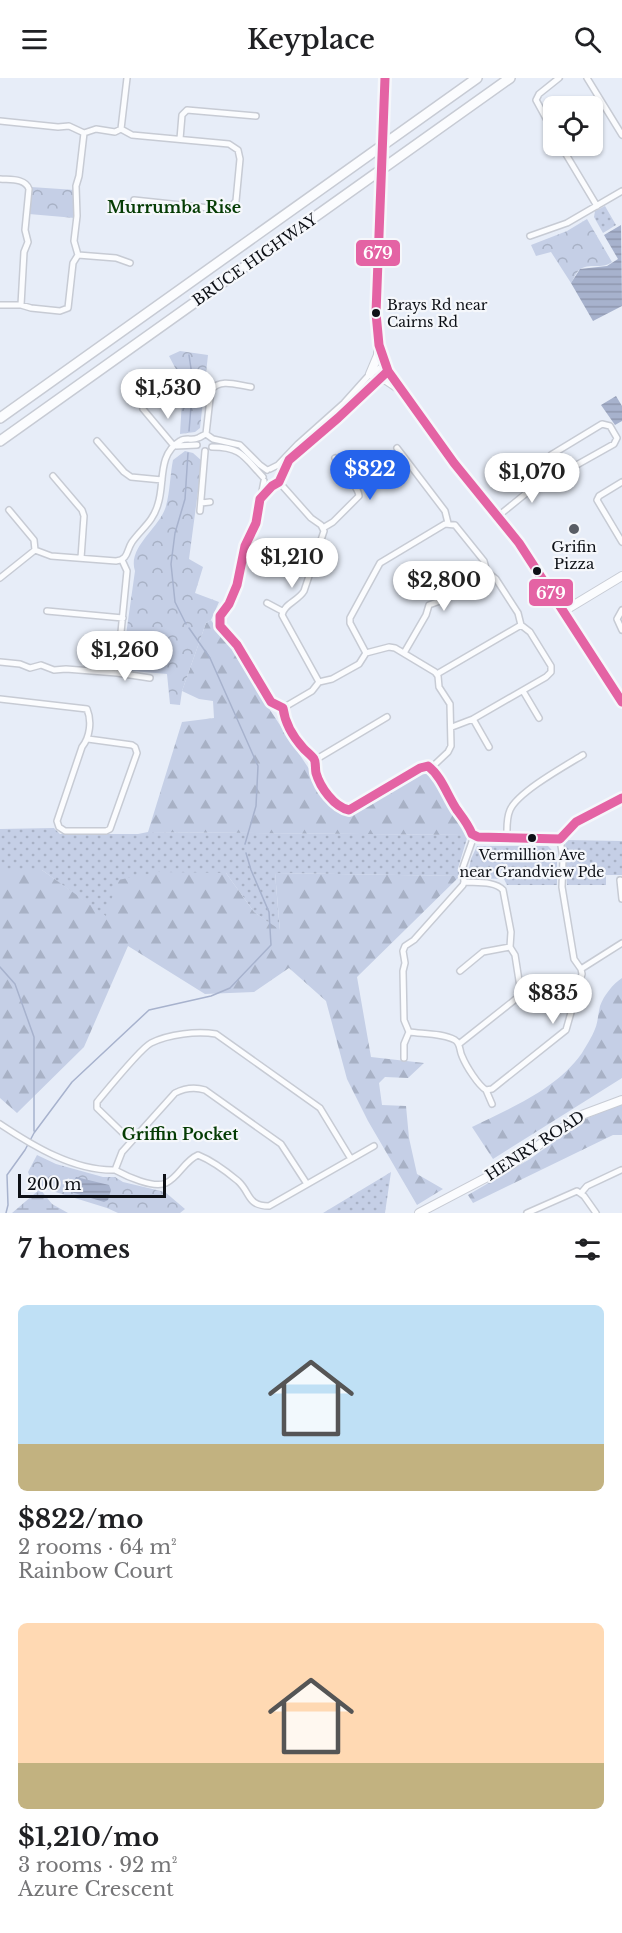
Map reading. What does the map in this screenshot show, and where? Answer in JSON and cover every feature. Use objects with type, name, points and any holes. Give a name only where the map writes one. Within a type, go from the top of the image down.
[{"type":"highway","name":"BRUCE HIGHWAY","points":[[0,418],[477,78]]},
{"type":"highway","name":"BRUCE HIGHWAY","points":[[0,441],[510,78]]},
{"type":"main road","points":[[370,374],[378,355],[379,345],[376,313],[385,78]]},
{"type":"main road","points":[[379,345],[387,368],[399,388],[519,543],[622,702]]},
{"type":"main road","points":[[377,380],[386,380],[399,388]]},
{"type":"main road","points":[[564,611],[622,576]]},
{"type":"main road","name":"HENRY ROAD","points":[[419,1213],[514,1163],[579,1116],[622,1100]]},
{"type":"street","points":[[121,129],[128,78]]},
{"type":"street","points":[[543,114],[536,98],[540,92],[559,78]]},
{"type":"street","points":[[587,78],[622,135]]},
{"type":"street","points":[[180,139],[182,115],[187,110],[256,117]]},
{"type":"street","points":[[0,121],[58,128],[69,126],[84,133],[96,129],[115,132],[121,129]]},
{"type":"street","points":[[121,129],[132,135],[229,144],[236,147],[239,155],[236,201],[228,210],[134,200]]},
{"type":"street","points":[[0,305],[21,305],[60,311],[66,310],[69,305],[73,263],[78,255],[74,241],[77,216],[76,186],[84,133]]},
{"type":"street","points":[[567,156],[597,206]]},
{"type":"street","points":[[0,179],[22,182],[27,184],[29,189],[25,230],[28,242],[23,255],[21,305]]},
{"type":"street","points":[[530,236],[567,223],[622,191]]},
{"type":"street","points":[[78,255],[116,258],[130,264]]},
{"type":"street","points":[[283,708],[271,702],[237,645],[220,626],[220,616],[229,604],[237,585],[245,546],[256,523],[263,479],[269,470],[278,465],[344,403],[370,374],[387,368]]},
{"type":"street","points":[[260,500],[279,480],[289,460],[338,418],[387,368]]},
{"type":"street","points":[[198,442],[206,434],[211,390],[215,385],[222,383],[251,387]]},
{"type":"street","points":[[143,409],[174,446]]},
{"type":"street","points":[[497,517],[529,491],[557,476],[614,444],[617,438],[610,426],[602,424],[550,455],[549,463],[557,476]]},
{"type":"street","points":[[206,434],[213,439],[240,445],[260,465],[277,471],[279,480],[323,528],[322,539],[304,591],[282,612]]},
{"type":"street","points":[[35,550],[51,556],[123,560],[128,555],[131,544],[152,518],[158,504],[164,462],[168,453],[183,439],[198,442],[205,451],[200,511]]},
{"type":"street","points":[[212,447],[213,439]]},
{"type":"street","points":[[97,441],[131,477],[162,480]]},
{"type":"street","points":[[205,451],[212,447],[237,450],[267,485],[272,486]]},
{"type":"street","points":[[397,448],[445,511],[448,523]]},
{"type":"street","points":[[323,528],[333,522],[359,496],[358,490],[342,471],[335,458]]},
{"type":"street","points":[[53,476],[82,510],[84,516],[81,558]]},
{"type":"street","points":[[622,482],[599,496],[597,500],[622,542]]},
{"type":"street","points":[[201,503],[210,502]]},
{"type":"street","points":[[9,510],[34,540],[35,550]]},
{"type":"street","points":[[366,653],[350,623],[350,618],[380,562],[448,523],[455,525],[484,561],[487,572],[496,579],[518,613],[521,625],[530,632],[551,666],[551,672],[523,691],[473,719],[452,727]]},
{"type":"street","points":[[0,578],[35,550]]},
{"type":"street","points":[[117,673],[127,571],[123,560]]},
{"type":"street","points":[[404,653],[429,606],[487,572]]},
{"type":"street","points":[[267,603],[282,612]]},
{"type":"street","points":[[622,610],[618,621],[622,630]]},
{"type":"street","points":[[47,611],[123,618]]},
{"type":"street","points":[[282,612],[283,619],[319,682]]},
{"type":"street","points":[[437,674],[521,625]]},
{"type":"street","points":[[283,708],[312,691],[319,682],[330,680],[359,664],[366,653],[389,647],[395,648],[437,674],[439,687],[450,704],[452,727],[450,749],[431,768]]},
{"type":"street","points":[[0,662],[20,664],[30,668],[41,665],[59,671],[66,669],[150,678]]},
{"type":"street","points":[[523,691],[539,718]]},
{"type":"street","points":[[0,699],[87,709],[90,716],[88,739],[82,747],[57,821],[59,827],[65,831],[106,831],[110,829],[137,753],[132,745],[88,739]]},
{"type":"street","points":[[283,708],[284,720],[304,752],[315,760],[317,774],[337,806],[343,810],[350,810],[420,768],[428,766],[467,822],[474,836],[560,839],[576,822],[622,798]]},
{"type":"street","points":[[315,760],[387,717]]},
{"type":"street","points":[[473,719],[489,747]]},
{"type":"street","points":[[507,838],[509,814],[515,802],[548,777],[583,755]]},
{"type":"street","points":[[404,1058],[404,1044],[409,1032],[404,1020],[403,971],[405,963],[403,951],[405,946],[414,940],[452,900],[464,882],[463,867],[474,836]]},
{"type":"street","points":[[486,1090],[492,1089],[566,1030],[582,975],[574,959],[562,887],[563,859],[560,839]]},
{"type":"street","points":[[620,880],[622,899]]},
{"type":"street","points":[[459,1044],[517,998],[520,992],[515,955],[510,947],[511,932],[503,890],[494,884],[464,882]]},
{"type":"street","points":[[581,969],[622,943]]},
{"type":"street","points":[[460,971],[483,952],[510,947]]},
{"type":"street","points":[[131,1141],[102,1114],[97,1108],[97,1101],[149,1043],[204,1032],[216,1034],[320,1108],[351,1159]]},
{"type":"street","points":[[409,1032],[444,1036],[459,1044],[462,1057],[480,1086],[486,1090],[492,1104]]},
{"type":"street","points":[[115,1170],[122,1152],[176,1093],[198,1088],[205,1090],[281,1144],[307,1184]]},
{"type":"street","points":[[0,1124],[54,1156],[102,1170],[115,1170],[126,1176],[156,1185],[166,1183],[190,1158],[198,1155],[208,1159],[240,1183],[251,1200],[259,1206],[269,1206],[374,1146]]},
{"type":"street","points":[[581,1193],[587,1186],[621,1170]]},
{"type":"street","points":[[527,1213],[572,1192],[581,1193],[596,1213]]},
{"type":"green space","points":[[31,187],[75,190],[75,218],[29,214]]},
{"type":"green space","points":[[605,206],[616,225],[603,233],[594,217],[595,211]]},
{"type":"green space","points":[[587,219],[612,262],[604,266],[583,268],[571,283],[551,252],[536,256],[531,245],[567,231]]},
{"type":"green space","points":[[180,351],[208,355],[200,428],[195,432],[180,434],[183,383],[169,356]]},
{"type":"green space","points":[[185,451],[193,453],[202,461],[189,559],[203,567],[195,593],[219,602],[211,620],[206,623],[182,691],[180,705],[170,704],[167,674],[121,670],[136,554],[163,514],[173,460]]},
{"type":"green space","points":[[211,620],[222,637],[233,646],[270,710],[335,808],[341,813],[350,813],[423,770],[432,774],[468,835],[148,832],[182,722],[214,718],[213,701],[199,699],[182,691],[206,623]]},
{"type":"green space","points":[[54,828],[60,834],[148,832],[468,835],[458,868],[460,876],[275,873],[280,931],[254,912],[226,873],[106,917],[42,870],[0,870],[0,829]]},
{"type":"green space","points":[[565,840],[622,841],[622,875],[606,875],[606,885],[567,885]]},
{"type":"green space","points":[[477,846],[548,846],[557,855],[557,885],[507,885],[504,879],[472,878],[468,873]]},
{"type":"green space","points":[[0,870],[42,870],[106,916],[118,880],[158,872],[226,873],[254,912],[280,930],[275,873],[460,876],[357,977],[371,1057],[424,1063],[408,1078],[385,1077],[379,1083],[382,1105],[406,1106],[409,1138],[417,1174],[443,1189],[417,1205],[368,1121],[347,1079],[326,1001],[289,968],[254,992],[205,994],[128,946],[84,1047],[17,1113],[0,1098]]},
{"type":"green space","points":[[622,978],[622,1078],[493,1159],[472,1127],[532,1097],[571,1066],[582,1053],[594,1032],[604,998]]},
{"type":"green space","points":[[622,1104],[622,1135],[613,1135],[473,1203],[468,1195],[530,1159],[585,1119]]},
{"type":"green space","points":[[37,1155],[56,1164],[103,1177],[115,1177],[123,1182],[165,1192],[185,1209],[180,1213],[118,1213],[49,1190],[31,1180],[28,1172]]},
{"type":"green space","points":[[391,1172],[385,1213],[323,1213]]},
{"type":"green space","points":[[40,1189],[52,1204],[68,1213],[12,1213]]},
{"type":"shaded area","points":[[621,225],[622,306],[593,321],[571,283],[580,269],[607,266],[618,259],[604,235]]},
{"type":"shaded area","points":[[616,396],[622,406],[622,421],[615,425],[601,405]]},
{"type":"shaded area","points":[[76,1177],[109,1185],[111,1190],[108,1200],[104,1202],[71,1192],[69,1189]]},
{"type":"waterway","points":[[189,355],[193,382],[189,431]]},
{"type":"waterway","points":[[186,624],[175,602],[171,564],[175,533],[185,499],[188,453]]},
{"type":"waterway","points":[[189,628],[210,658],[258,766],[256,806],[245,844]]},
{"type":"waterway","points":[[6,1213],[7,1175],[34,1133],[72,1082],[149,1010],[211,996],[230,988],[271,945],[269,912],[246,853]]},
{"type":"waterway","points":[[0,967],[15,984],[34,1037],[34,1131]]},
{"type":"transit line","name":"679","points":[[385,78],[376,313],[379,345],[388,371],[454,463],[519,543],[622,702]]},
{"type":"transit line","name":"679","points":[[388,371],[289,460],[279,482],[260,499],[256,523],[245,546],[237,585],[229,604],[220,616],[220,626],[237,645],[271,702],[283,708],[293,735],[314,759],[316,773],[328,796],[343,808],[349,810],[420,768],[428,766],[441,781],[472,834],[478,837],[560,839],[576,822],[622,798]]},
{"type":"place","name":"Brays Rd near Cairns Rd","points":[[376,313]]},
{"type":"place","name":"Grifin Pizza","points":[[574,529]]},
{"type":"place","name":"Vermillion Ave near Grandview Pde","points":[[532,838]]},
{"type":"district","name":"Murrumba Rise","points":[[174,207]]},
{"type":"district","name":"Griffin Pocket","points":[[180,1134]]}]
